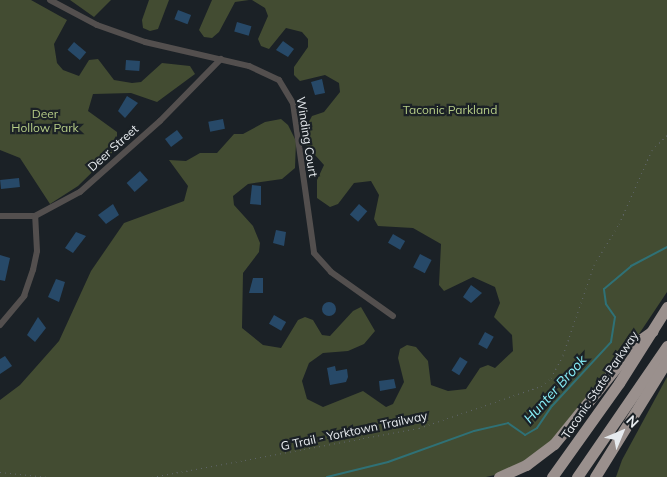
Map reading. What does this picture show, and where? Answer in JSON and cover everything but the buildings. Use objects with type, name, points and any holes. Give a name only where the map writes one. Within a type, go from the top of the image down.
[{"type":"highway","name":"Taconic State Parkway","points":[[552,477],[653,331],[667,307]]},
{"type":"highway","points":[[499,477],[526,465],[554,444],[637,342],[653,331]]},
{"type":"highway","points":[[577,477],[667,346]]},
{"type":"highway","points":[[595,477],[667,361]]},
{"type":"street","name":"Winding Court","points":[[50,0],[96,25],[144,42],[221,58],[270,74],[284,85],[293,103],[314,253],[332,272],[393,316]]},
{"type":"street","name":"Deer Street","points":[[0,216],[35,216],[80,192],[160,121],[221,58]]},
{"type":"street","points":[[0,326],[24,296],[33,270],[37,251],[35,216]]},
{"type":"path","name":"G Trail - Yorktown Trailway","points":[[152,477],[419,428],[541,386],[551,378],[562,355],[594,265],[619,224],[652,150],[667,135]]},
{"type":"path","points":[[0,472],[48,477]]},
{"type":"green space","name":"Deer Hollow Park","points":[[0,0],[31,0],[67,20],[54,44],[57,63],[63,70],[79,76],[89,60],[98,59],[114,80],[132,83],[141,82],[162,63],[190,66],[195,74],[157,102],[131,93],[93,94],[88,111],[117,132],[117,139],[122,143],[78,186],[50,204],[20,158],[0,150]]},
{"type":"green space","points":[[70,0],[111,0],[94,17]]},
{"type":"green space","points":[[149,0],[169,0],[158,29],[150,31],[143,28],[142,20]]},
{"type":"green space","points":[[212,0],[249,0],[235,2],[219,32],[212,38],[204,37],[199,30]]},
{"type":"green space","name":"Taconic Parkland","points":[[252,0],[667,0],[667,292],[637,337],[557,435],[537,454],[499,474],[486,477],[0,477],[0,400],[20,385],[59,341],[91,271],[124,223],[184,201],[188,186],[169,160],[186,161],[200,153],[217,153],[234,134],[243,134],[265,122],[281,119],[288,125],[296,141],[295,168],[282,179],[248,184],[233,196],[234,205],[253,226],[260,243],[259,252],[243,273],[242,328],[263,345],[281,348],[298,320],[305,317],[313,320],[322,335],[330,336],[353,311],[361,307],[375,331],[364,344],[348,351],[323,353],[309,363],[302,381],[307,399],[323,407],[363,391],[386,407],[393,404],[404,382],[398,358],[400,349],[407,345],[416,347],[428,361],[431,385],[448,391],[466,389],[480,368],[488,365],[495,368],[513,351],[512,335],[494,317],[500,303],[495,287],[473,277],[444,291],[439,285],[441,244],[413,228],[378,226],[374,219],[379,195],[371,181],[354,183],[338,204],[330,207],[317,198],[317,180],[324,165],[307,146],[298,143],[312,116],[324,112],[340,92],[339,83],[325,75],[300,81],[294,75],[294,67],[308,47],[308,39],[302,32],[286,28],[269,49],[261,46],[258,39],[268,16],[265,8]]},
{"type":"green space","points":[[667,377],[667,477],[616,477],[622,460]]},
{"type":"waterway","name":"Hunter Brook","points":[[327,477],[388,462],[474,431],[508,423],[525,435],[537,428],[552,406],[611,342],[615,317],[606,304],[604,289],[631,266],[667,247]]}]
